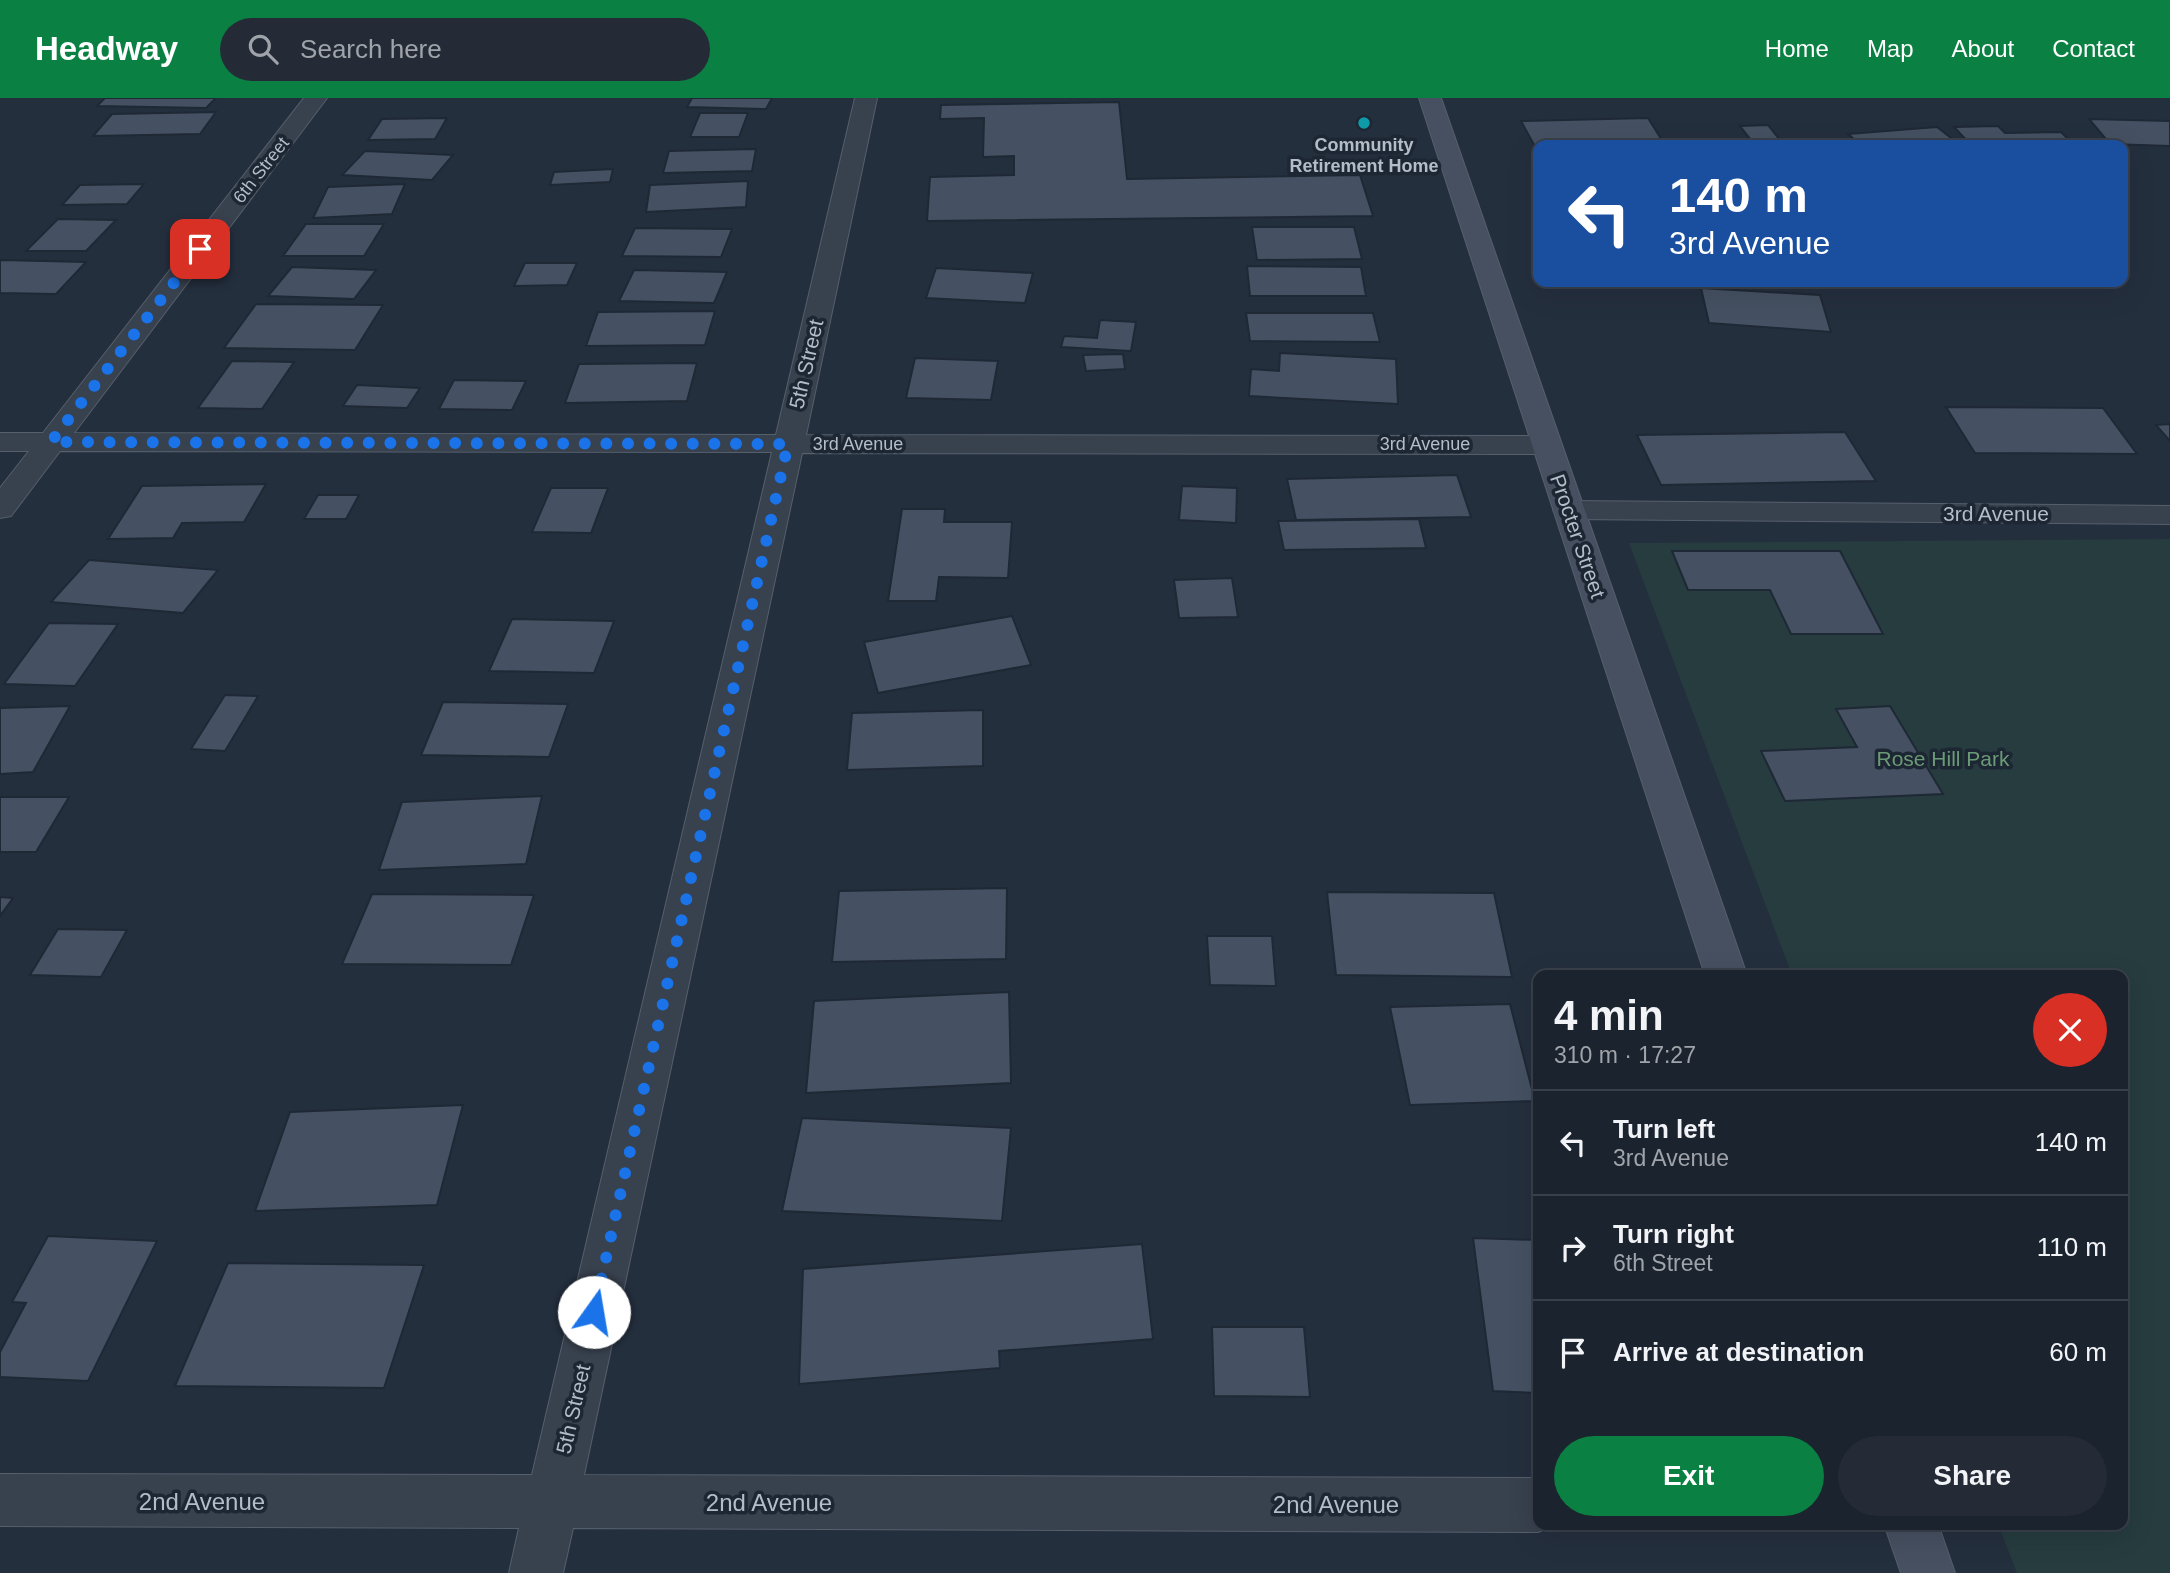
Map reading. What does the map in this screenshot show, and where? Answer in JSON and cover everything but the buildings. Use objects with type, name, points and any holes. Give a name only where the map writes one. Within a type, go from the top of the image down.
[{"type":"street","name":"6th Street","points":[[0,509],[316,98]]},
{"type":"street","name":"5th Street","points":[[536,1573],[866,98]]},
{"type":"street","name":"Procter Street","points":[[1430,98],[1724,970]]},
{"type":"street","name":"3rd Avenue","points":[[0,442],[1547,444]]},
{"type":"street","name":"3rd Avenue","points":[[1569,510],[2170,515]]},
{"type":"street","name":"2nd Avenue","points":[[0,1500],[1533,1505]]},
{"type":"street","points":[[1913,1530],[1928,1573]]},
{"type":"green space","name":"Rose Hill Park","points":[[2170,539],[2170,1573],[2017,1573],[2000,1530],[2128,1530],[2128,970],[1790,970],[1629,543]]},
{"type":"place","name":"Community Retirement Home","points":[[1364,123]]},
{"type":"route","points":[[200,249],[51,442],[788,444],[594,1312]]}]
